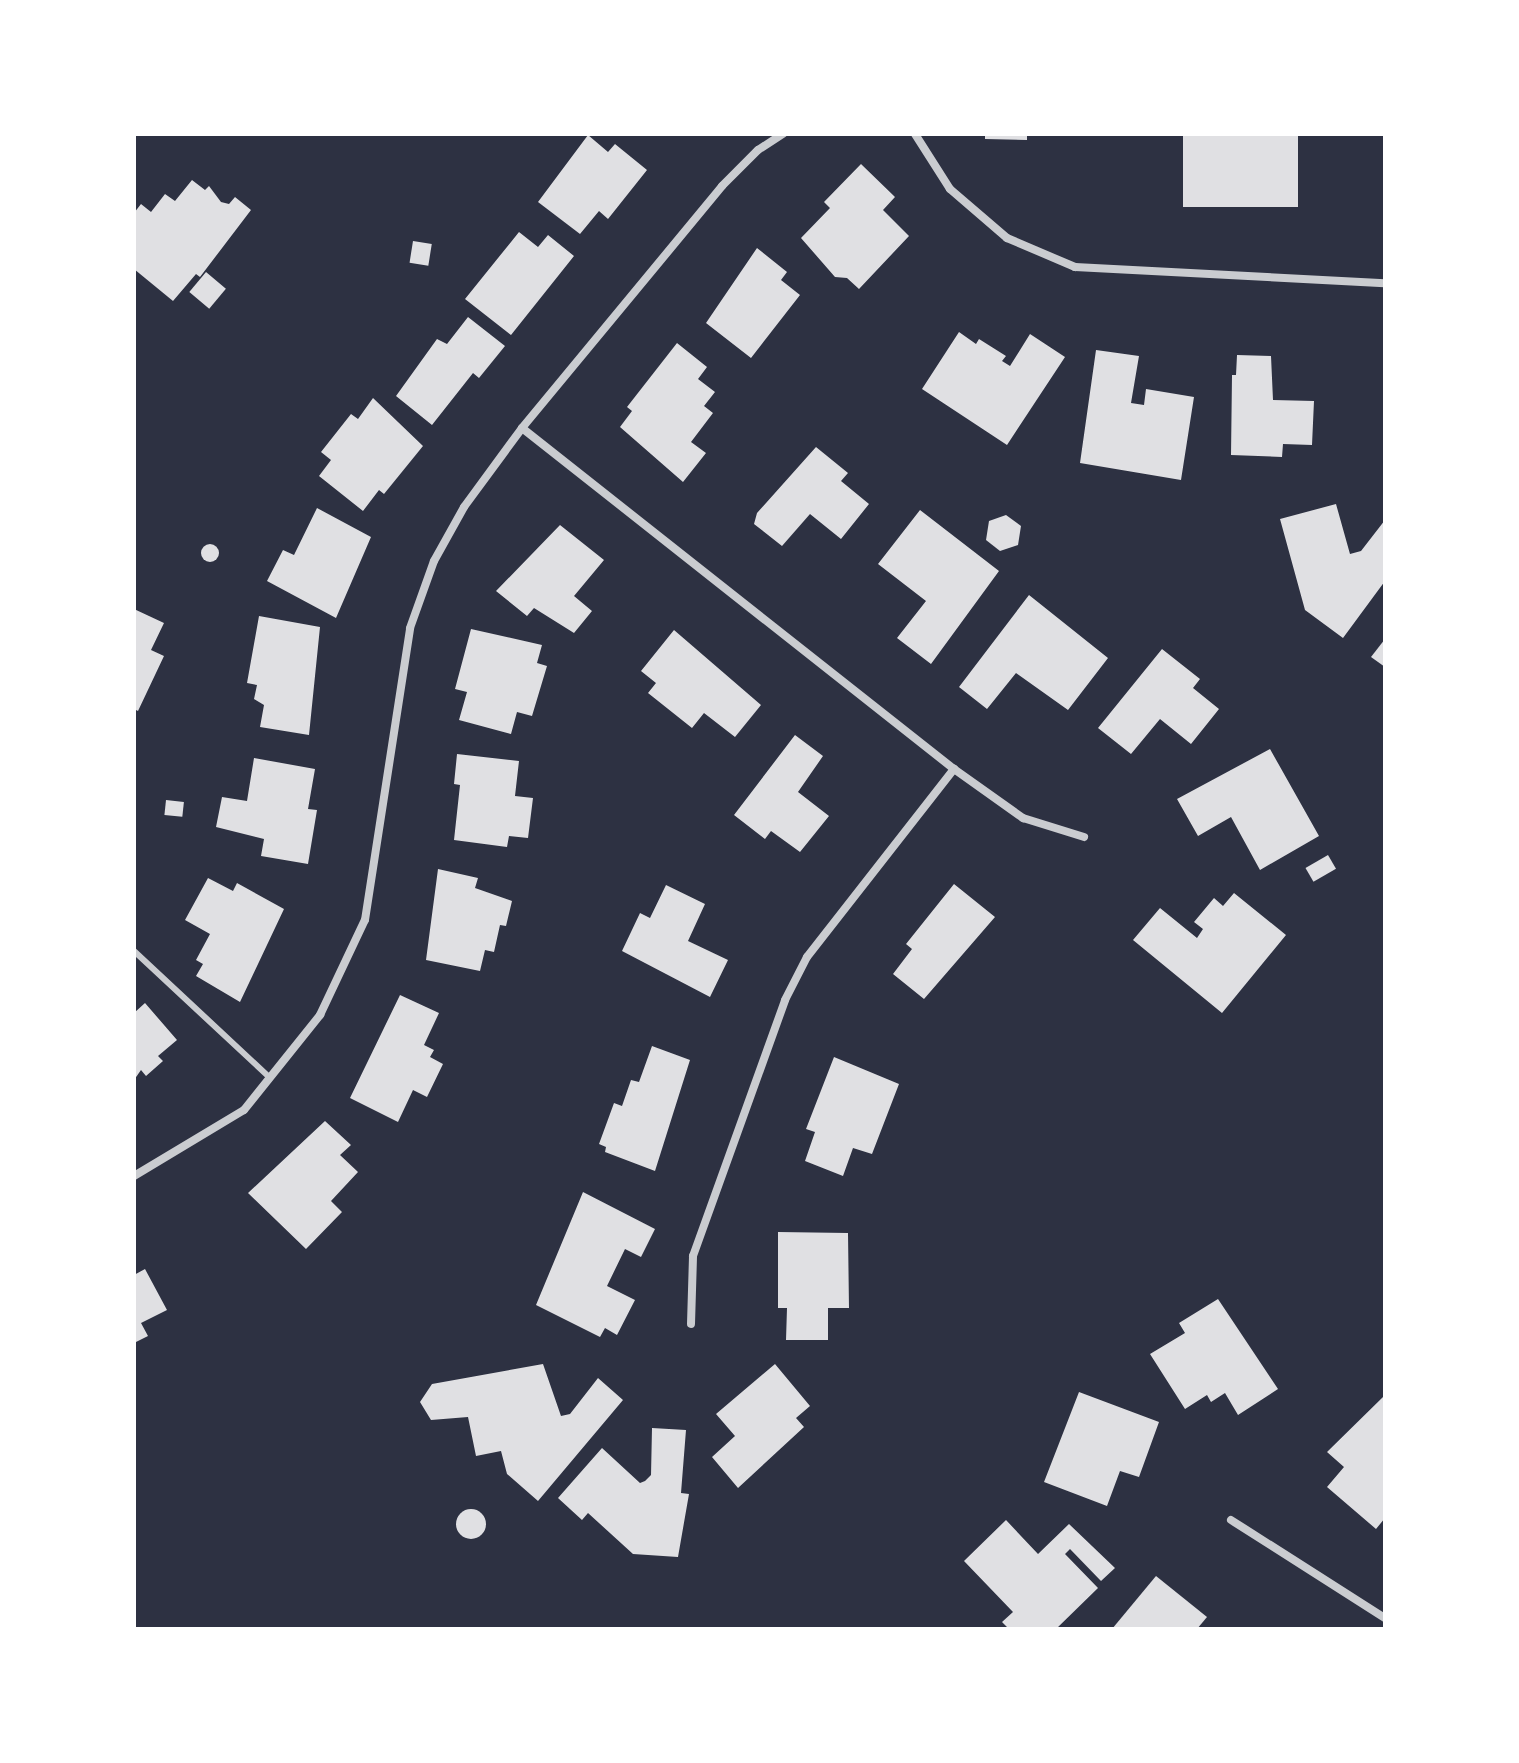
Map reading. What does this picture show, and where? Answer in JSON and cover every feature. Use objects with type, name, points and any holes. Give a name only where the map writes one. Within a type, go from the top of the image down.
[{"type":"street","points":[[134,1176],[244,1110],[320,1015],[365,920],[410,628],[434,561],[464,507],[522,428],[722,186],[758,150],[783,134]]},
{"type":"street","points":[[915,134],[950,189],[1007,238],[1075,267],[1385,283]]},
{"type":"street","points":[[522,428],[954,769],[1023,818],[1084,837]]},
{"type":"street","points":[[691,1324],[693,1256],[785,1000],[807,957],[954,769]]},
{"type":"street","points":[[1231,1520],[1385,1618]]},
{"type":"lane","points":[[134,951],[270,1078]]},
{"type":"building","points":[[985,134],[1027,134],[1027,140],[985,139]]},
{"type":"building","points":[[1183,134],[1298,134],[1298,207],[1183,207]]},
{"type":"building","points":[[588,135],[608,152],[615,144],[647,170],[608,219],[599,211],[580,234],[538,202]]},
{"type":"building","points":[[861,164],[895,197],[883,210],[909,236],[859,289],[847,278],[835,277],[801,238],[830,208],[824,202]]},
{"type":"building","points":[[192,180],[205,190],[209,186],[221,202],[229,204],[235,197],[251,210],[200,277],[196,274],[173,301],[134,269],[134,213],[141,204],[151,212],[165,194],[175,201]]},
{"type":"building","points":[[519,232],[538,247],[548,235],[574,256],[511,335],[465,299]]},
{"type":"building","points":[[413,241],[432,244],[428,266],[410,263]]},
{"type":"building","points":[[757,248],[787,272],[781,280],[800,295],[751,358],[706,323]]},
{"type":"building","points":[[206,272],[226,289],[209,309],[189,292]]},
{"type":"building","points":[[468,317],[505,346],[479,378],[473,373],[432,425],[396,396],[437,339],[447,344]]},
{"type":"building","points":[[959,332],[976,344],[979,339],[1006,356],[1002,361],[1010,366],[1030,334],[1065,357],[1007,445],[922,389]]},
{"type":"building","points":[[677,343],[707,367],[698,379],[715,392],[704,406],[713,413],[691,442],[706,453],[683,482],[620,427],[632,411],[627,407]]},
{"type":"building","points":[[1096,350],[1139,356],[1131,403],[1144,405],[1146,389],[1194,397],[1181,480],[1080,463]]},
{"type":"building","points":[[1237,355],[1271,356],[1273,400],[1314,401],[1312,445],[1283,444],[1282,457],[1231,455],[1232,375],[1236,375]]},
{"type":"building","points":[[373,398],[423,446],[384,494],[379,490],[363,511],[319,476],[331,460],[321,452],[351,414],[358,419]]},
{"type":"building","points":[[816,447],[848,473],[841,481],[869,504],[841,539],[810,514],[782,546],[754,524],[757,513]]},
{"type":"building","points":[[1336,504],[1350,554],[1361,551],[1385,520],[1385,581],[1343,638],[1305,610],[1280,519]]},
{"type":"building","points":[[317,508],[371,537],[336,618],[267,581],[283,550],[294,555]]},
{"type":"building","points":[[920,510],[999,571],[931,664],[897,638],[926,601],[878,564]]},
{"type":"building","points":[[1006,515],[1021,526],[1018,545],[1000,551],[986,540],[989,521]]},
{"type":"building","points":[[560,525],[604,560],[574,596],[592,611],[574,633],[534,608],[527,616],[496,591]]},
{"type":"building","points":[[206,544],[214,544],[219,553],[217,560],[206,562],[201,557],[201,549]]},
{"type":"building","points":[[1029,595],[1108,658],[1068,710],[1016,673],[987,709],[959,687]]},
{"type":"building","points":[[134,609],[164,623],[151,650],[164,656],[138,711],[134,709]]},
{"type":"building","points":[[259,616],[320,627],[309,735],[260,727],[264,705],[254,699],[257,685],[247,683]]},
{"type":"building","points":[[471,629],[542,645],[537,663],[547,666],[532,716],[517,712],[511,734],[459,720],[467,692],[455,689]]},
{"type":"building","points":[[674,630],[761,705],[735,737],[704,713],[692,728],[648,693],[656,683],[641,671]]},
{"type":"building","points":[[1385,639],[1385,667],[1371,657]]},
{"type":"building","points":[[1162,649],[1200,679],[1193,688],[1219,709],[1191,744],[1160,719],[1131,754],[1098,728]]},
{"type":"building","points":[[795,735],[823,756],[798,792],[829,816],[800,852],[771,831],[765,839],[734,815]]},
{"type":"building","points":[[1270,749],[1319,836],[1260,870],[1231,817],[1198,836],[1177,799]]},
{"type":"building","points":[[457,754],[519,761],[515,796],[533,798],[528,838],[509,836],[507,847],[454,840],[460,785],[454,784]]},
{"type":"building","points":[[254,758],[315,769],[308,809],[317,810],[308,864],[261,856],[264,839],[216,827],[222,797],[247,801]]},
{"type":"building","points":[[166,800],[184,802],[182,817],[164,815]]},
{"type":"building","points":[[1328,855],[1336,869],[1313,882],[1305,868]]},
{"type":"building","points":[[438,869],[478,878],[475,888],[512,901],[506,926],[500,925],[494,952],[485,950],[480,971],[426,960]]},
{"type":"building","points":[[208,878],[233,891],[237,883],[284,909],[240,1002],[196,976],[203,964],[196,960],[210,934],[185,920]]},
{"type":"building","points":[[954,884],[995,917],[924,999],[893,974],[912,949],[906,944]]},
{"type":"building","points":[[666,885],[705,904],[688,941],[728,960],[710,997],[622,951],[640,913],[650,918]]},
{"type":"building","points":[[1234,893],[1286,935],[1222,1013],[1133,940],[1160,908],[1197,938],[1203,929],[1194,922],[1214,898],[1223,906]]},
{"type":"building","points":[[400,995],[439,1013],[424,1045],[434,1050],[430,1057],[443,1064],[427,1097],[413,1090],[398,1122],[350,1098]]},
{"type":"building","points":[[145,1003],[177,1040],[158,1056],[163,1061],[146,1076],[141,1070],[134,1080],[134,1013]]},
{"type":"building","points":[[652,1046],[690,1060],[655,1171],[605,1152],[606,1147],[599,1144],[614,1103],[622,1106],[631,1080],[639,1082]]},
{"type":"building","points":[[834,1057],[899,1084],[872,1154],[853,1148],[843,1176],[805,1161],[815,1132],[806,1129]]},
{"type":"building","points":[[325,1121],[351,1145],[340,1155],[358,1172],[331,1201],[342,1212],[306,1249],[248,1193]]},
{"type":"building","points":[[583,1192],[655,1229],[641,1257],[625,1249],[607,1286],[635,1300],[617,1335],[605,1328],[600,1337],[536,1305]]},
{"type":"building","points":[[778,1232],[848,1233],[849,1308],[828,1308],[828,1340],[786,1340],[787,1308],[778,1308]]},
{"type":"building","points":[[145,1269],[167,1310],[141,1323],[148,1336],[134,1343],[134,1275]]},
{"type":"building","points":[[1218,1299],[1278,1389],[1238,1415],[1225,1393],[1211,1402],[1207,1395],[1185,1409],[1150,1354],[1185,1333],[1179,1323]]},
{"type":"building","points":[[543,1364],[561,1416],[570,1414],[598,1378],[623,1400],[538,1501],[507,1474],[501,1451],[476,1456],[468,1417],[431,1420],[420,1402],[432,1384]]},
{"type":"building","points":[[775,1364],[810,1406],[796,1418],[804,1427],[738,1488],[712,1457],[735,1436],[716,1414]]},
{"type":"building","points":[[1079,1392],[1159,1422],[1139,1477],[1120,1471],[1107,1506],[1044,1482]]},
{"type":"building","points":[[1383,1397],[1385,1518],[1376,1529],[1327,1487],[1344,1467],[1327,1452]]},
{"type":"building","points":[[652,1428],[686,1430],[681,1493],[689,1494],[678,1557],[633,1554],[588,1513],[582,1520],[558,1498],[602,1448],[640,1483],[645,1481],[651,1475]]},
{"type":"building","points":[[471,1509],[482,1513],[486,1524],[482,1535],[471,1539],[460,1535],[456,1524],[460,1513]]},
{"type":"building","points":[[1006,1520],[1038,1554],[1069,1524],[1115,1568],[1101,1581],[1070,1549],[1065,1554],[1098,1588],[1056,1629],[1009,1629],[1002,1622],[1013,1612],[964,1561]]},
{"type":"building","points":[[1156,1576],[1207,1617],[1197,1629],[1112,1629]]}]
